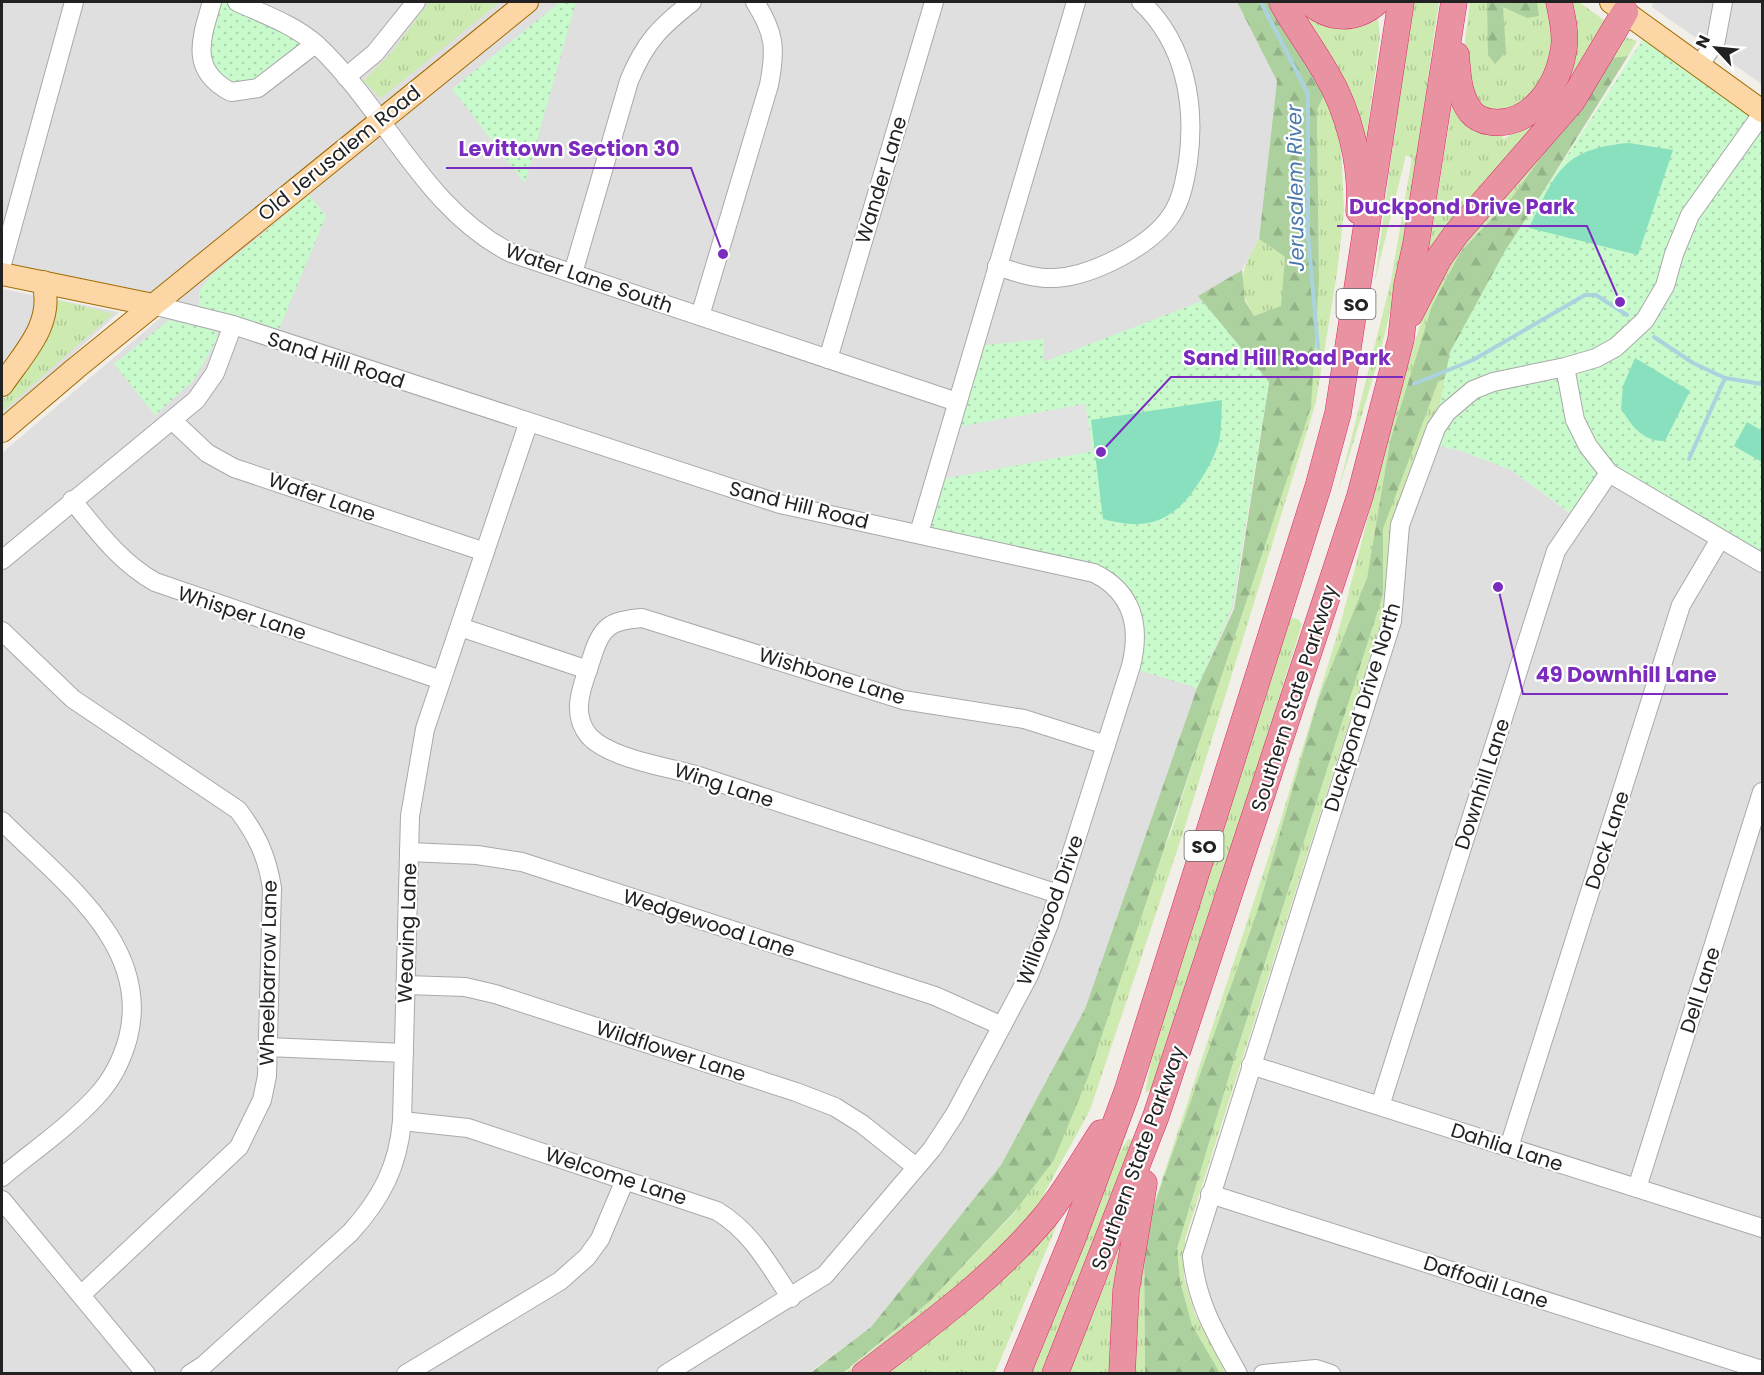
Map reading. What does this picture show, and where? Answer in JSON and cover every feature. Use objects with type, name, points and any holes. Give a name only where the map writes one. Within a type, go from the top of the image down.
[{"type":"highway","points":[[1282,2],[1327,74],[1340,102],[1351,135],[1360,192],[1353,264],[1339,353],[1338,413]]},
{"type":"highway","points":[[1309,2],[1325,13],[1337,17],[1352,16],[1377,2]]},
{"type":"highway","name":"Southern State Parkway","points":[[1017,1374],[1072,1240],[1126,1092],[1318,487],[1338,413],[1401,2]]},
{"type":"highway","points":[[1456,2],[1455,48],[1459,88],[1473,115],[1484,121],[1502,123],[1517,120],[1536,107],[1548,92],[1557,73],[1564,47],[1559,2]]},
{"type":"highway","name":"Southern State Parkway","points":[[1055,1374],[1156,1116],[1360,496],[1402,331],[1407,285],[1416,244],[1456,2]]},
{"type":"highway","points":[[1402,331],[1439,258],[1456,234],[1572,101],[1618,5]]},
{"type":"highway","points":[[866,1374],[986,1277],[1017,1248],[1067,1186],[1126,1092]]},
{"type":"highway","points":[[1122,1374],[1125,1291],[1156,1116]]},
{"type":"main road","name":"Old Jerusalem Road","points":[[2,431],[153,304],[526,2]]},
{"type":"main road","points":[[1618,5],[1762,113]]},
{"type":"main road","points":[[2,274],[153,304]]},
{"type":"main road","points":[[2,386],[42,327],[47,303],[43,282]]},
{"type":"street","points":[[2,264],[74,2]]},
{"type":"street","points":[[212,2],[202,34],[201,55],[207,73],[231,92],[258,88],[315,44]]},
{"type":"street","name":"Water Lane South","points":[[237,2],[267,8],[315,44],[346,77],[441,198],[475,233],[511,253],[957,402]]},
{"type":"street","points":[[346,77],[375,53],[416,2]]},
{"type":"street","points":[[573,273],[629,81],[640,55],[661,27],[692,2]]},
{"type":"street","points":[[700,316],[769,85],[774,58],[774,43],[767,21],[755,2]]},
{"type":"street","name":"Wander Lane","points":[[828,359],[934,2]]},
{"type":"street","points":[[919,533],[1076,2]]},
{"type":"street","points":[[997,266],[1022,275],[1053,278],[1068,276],[1136,249],[1155,235],[1172,214],[1185,177],[1192,124],[1191,99],[1184,71],[1166,33],[1141,2]]},
{"type":"street","points":[[1700,65],[1716,40],[1723,2]]},
{"type":"street","name":"Duckpond Drive North","points":[[1238,1374],[1204,1313],[1194,1275],[1192,1256],[1392,621],[1400,525],[1436,428],[1447,412],[1473,390],[1493,382],[1596,358],[1616,347],[1646,320],[1665,286],[1674,254],[1690,215],[1762,113]]},
{"type":"street","name":"Sand Hill Road","points":[[153,304],[233,325],[780,504],[919,533]]},
{"type":"street","points":[[2,560],[196,400],[215,373],[233,325]]},
{"type":"street","points":[[1565,367],[1575,420],[1588,446],[1609,473],[1762,563]]},
{"type":"street","name":"Wafer Lane","points":[[172,420],[207,453],[234,468],[485,552]]},
{"type":"street","name":"Weaving Lane","points":[[190,1374],[204,1365],[367,1215],[384,1191],[395,1165],[402,1121],[414,781],[425,729],[528,423]]},
{"type":"street","name":"Downhill Lane","points":[[1380,1106],[1556,551],[1566,532],[1609,473]]},
{"type":"street","name":"Whisper Lane","points":[[72,500],[119,557],[133,569],[155,582],[441,680]]},
{"type":"street","name":"Willowood Drive","points":[[666,1374],[825,1275],[916,1167],[955,1114],[1029,975],[1058,894],[1136,647],[1137,631],[1131,609],[1123,595],[1107,580],[1094,573],[919,533]]},
{"type":"street","name":"Dock Lane","points":[[1509,1147],[1681,606],[1720,539]]},
{"type":"street","name":"Wishbone Lane","points":[[588,670],[596,644],[606,628],[620,620],[642,618],[903,700],[1024,719],[1106,745]]},
{"type":"street","points":[[460,627],[588,670]]},
{"type":"street","name":"Wheelbarrow Lane","points":[[2,631],[73,699],[238,810],[257,836],[268,862],[272,888],[267,1076],[262,1100],[239,1147],[81,1295]]},
{"type":"street","name":"Wing Lane","points":[[588,670],[578,697],[579,718],[587,734],[597,744],[1058,894]]},
{"type":"street","name":"Dell Lane","points":[[1637,1188],[1762,792]]},
{"type":"street","points":[[2,821],[99,919],[118,947],[128,973],[132,1007],[131,1024],[124,1055],[107,1084],[82,1111],[2,1177]]},
{"type":"street","name":"Wedgewood Lane","points":[[410,852],[477,855],[522,862],[935,996],[1002,1026]]},
{"type":"street","name":"Wildflower Lane","points":[[406,985],[465,987],[495,994],[796,1092],[835,1107],[862,1124],[916,1167]]},
{"type":"street","points":[[268,1047],[404,1053]]},
{"type":"street","name":"Dahlia Lane","points":[[1251,1065],[1762,1228]]},
{"type":"street","name":"Welcome Lane","points":[[402,1121],[468,1128],[699,1203],[728,1218],[756,1244],[791,1298]]},
{"type":"street","points":[[405,1374],[560,1281],[587,1257],[600,1239],[625,1180]]},
{"type":"street","name":"Daffodil Lane","points":[[1210,1194],[1762,1370]]},
{"type":"street","points":[[2,1200],[146,1374]]},
{"type":"street","points":[[1263,1374],[1316,1369],[1331,1374]]},
{"type":"shaded area","points":[[2,2],[1237,2],[1277,81],[1259,239],[1242,270],[1198,296],[1268,383],[1233,608],[1197,688],[1085,1009],[1001,1165],[871,1327],[809,1373],[2,1373],[2,453],[179,302],[149,292],[2,262]]},
{"type":"shaded area","points":[[1653,2],[1762,2],[1762,84],[1652,7]]},
{"type":"shaded area","points":[[2,289],[119,312],[2,420]]},
{"type":"shaded area","points":[[1085,404],[1093,451],[938,480],[952,428]]},
{"type":"shaded area","points":[[1432,444],[1462,451],[1511,470],[1578,519],[1610,475],[1762,561],[1762,1373],[1243,1373],[1213,1313],[1202,1278],[1201,1243],[1402,596],[1406,527]]},
{"type":"green space","points":[[213,2],[234,2],[313,44],[239,91],[208,69]]},
{"type":"green space","points":[[429,2],[500,2],[381,98],[363,81],[392,52]]},
{"type":"green space","points":[[560,2],[576,2],[525,183],[452,89]]},
{"type":"green space","points":[[1237,2],[1273,2],[1325,93],[1317,110],[1319,280],[1311,407],[1088,1077],[1054,1160],[1015,1211],[929,1302],[843,1373],[809,1374],[871,1327],[1001,1165],[1085,1009],[1197,688],[1234,609],[1269,382],[1198,296],[1242,270],[1245,301],[1254,316],[1281,306],[1285,257],[1259,239],[1277,81]]},
{"type":"green space","points":[[1290,2],[1377,10],[1380,36],[1364,154]]},
{"type":"green space","points":[[1412,2],[1439,2],[1415,176],[1385,334],[1338,491],[1391,281],[1412,158],[1406,155],[1375,280]]},
{"type":"green space","points":[[1470,2],[1550,2],[1556,37],[1548,75],[1529,102],[1505,115],[1481,111],[1461,71]]},
{"type":"green space","points":[[1487,2],[1537,2],[1539,16],[1527,18],[1503,7],[1506,52],[1495,64],[1488,55]]},
{"type":"green space","points":[[1566,2],[1579,2],[1608,23],[1559,103],[1427,262],[1453,99],[1499,132],[1504,139],[1537,118]]},
{"type":"green space","points":[[1622,36],[1637,41],[1628,56],[1613,59],[1510,200],[1461,251],[1390,441],[1367,578],[1318,700],[1258,909],[1144,1234],[1280,822],[1341,622],[1403,381],[1432,286],[1459,238]]},
{"type":"green space","points":[[1645,36],[1762,118],[1762,561],[1610,475],[1579,519],[1511,470],[1462,451],[1432,444],[1450,352],[1505,251]]},
{"type":"green space","points":[[1628,56],[1510,245],[1593,297],[1438,382],[1383,529],[1383,595],[1237,1050],[1177,1249],[1180,1281],[1192,1325],[1220,1373],[1145,1373],[1144,1234],[1258,909],[1318,700],[1367,578],[1390,441],[1432,306],[1461,251],[1510,200],[1613,58]]},
{"type":"green space","points":[[1325,93],[1341,144],[1344,211],[1337,273],[1316,402],[1183,833],[1090,1110],[1045,1192],[1041,1204],[988,1261],[890,1345],[851,1373],[843,1374],[929,1302],[1016,1211],[1171,832],[1235,631],[1319,280],[1317,110]]},
{"type":"green space","points":[[1629,143],[1673,150],[1638,255],[1529,228],[1546,192],[1564,167],[1588,151]]},
{"type":"green space","points":[[309,195],[326,216],[277,334],[210,312],[199,305],[199,292],[209,278]]},
{"type":"green space","points":[[1259,239],[1285,257],[1282,306],[1254,316],[1242,285],[1248,259]]},
{"type":"green space","points":[[1592,297],[1466,384],[1439,406],[1427,426],[1392,523],[1383,616],[1185,1239],[1184,1278],[1195,1314],[1223,1366],[1224,1373],[1220,1373],[1192,1325],[1180,1281],[1177,1249],[1237,1050],[1383,595],[1382,529],[1438,382]]},
{"type":"green space","points":[[59,300],[113,314],[2,412],[2,402],[48,332]]},
{"type":"green space","points":[[1202,301],[1269,382],[1232,607],[1197,688],[1132,668],[1138,647],[1108,578],[921,532],[975,346],[1044,339],[1043,362]]},
{"type":"green space","points":[[169,320],[216,331],[217,339],[194,380],[155,415],[114,364]]},
{"type":"green space","points":[[1635,358],[1690,391],[1665,441],[1657,441],[1644,436],[1621,409],[1623,386]]},
{"type":"green space","points":[[1222,400],[1220,437],[1215,453],[1198,484],[1179,507],[1169,515],[1146,523],[1133,524],[1103,519],[1091,420]]},
{"type":"green space","points":[[1747,422],[1762,431],[1762,462],[1734,446]]},
{"type":"green space","points":[[1291,618],[1298,619],[1302,624],[1231,852],[1151,1090],[1145,1093],[1151,1062],[1119,1155],[1128,1139],[1133,1140],[1041,1373],[1026,1374]]},
{"type":"green space","points":[[1061,1215],[995,1373],[877,1374]]},
{"type":"green space","points":[[1144,1234],[1145,1373],[1130,1374]]},
{"type":"green space","points":[[1123,1240],[1112,1373],[1068,1374]]},
{"type":"waterway","name":"Jerusalem River","points":[[1261,2],[1308,94],[1308,234],[1318,348]]},
{"type":"waterway","name":"Jerusalem River","points":[[1414,384],[1473,360],[1585,295],[1596,295],[1627,315]]},
{"type":"waterway","name":"Jerusalem River","points":[[1654,337],[1693,363],[1725,378],[1762,384]]},
{"type":"waterway","points":[[1689,459],[1725,378]]},
{"type":"place","name":"Levittown Section 30","points":[[723,254]]},
{"type":"place","name":"Duckpond Drive Park","points":[[1620,302]]},
{"type":"place","name":"Sand Hill Road Park","points":[[1101,452]]},
{"type":"place","name":"49 Downhill Lane","points":[[1498,587]]}]
